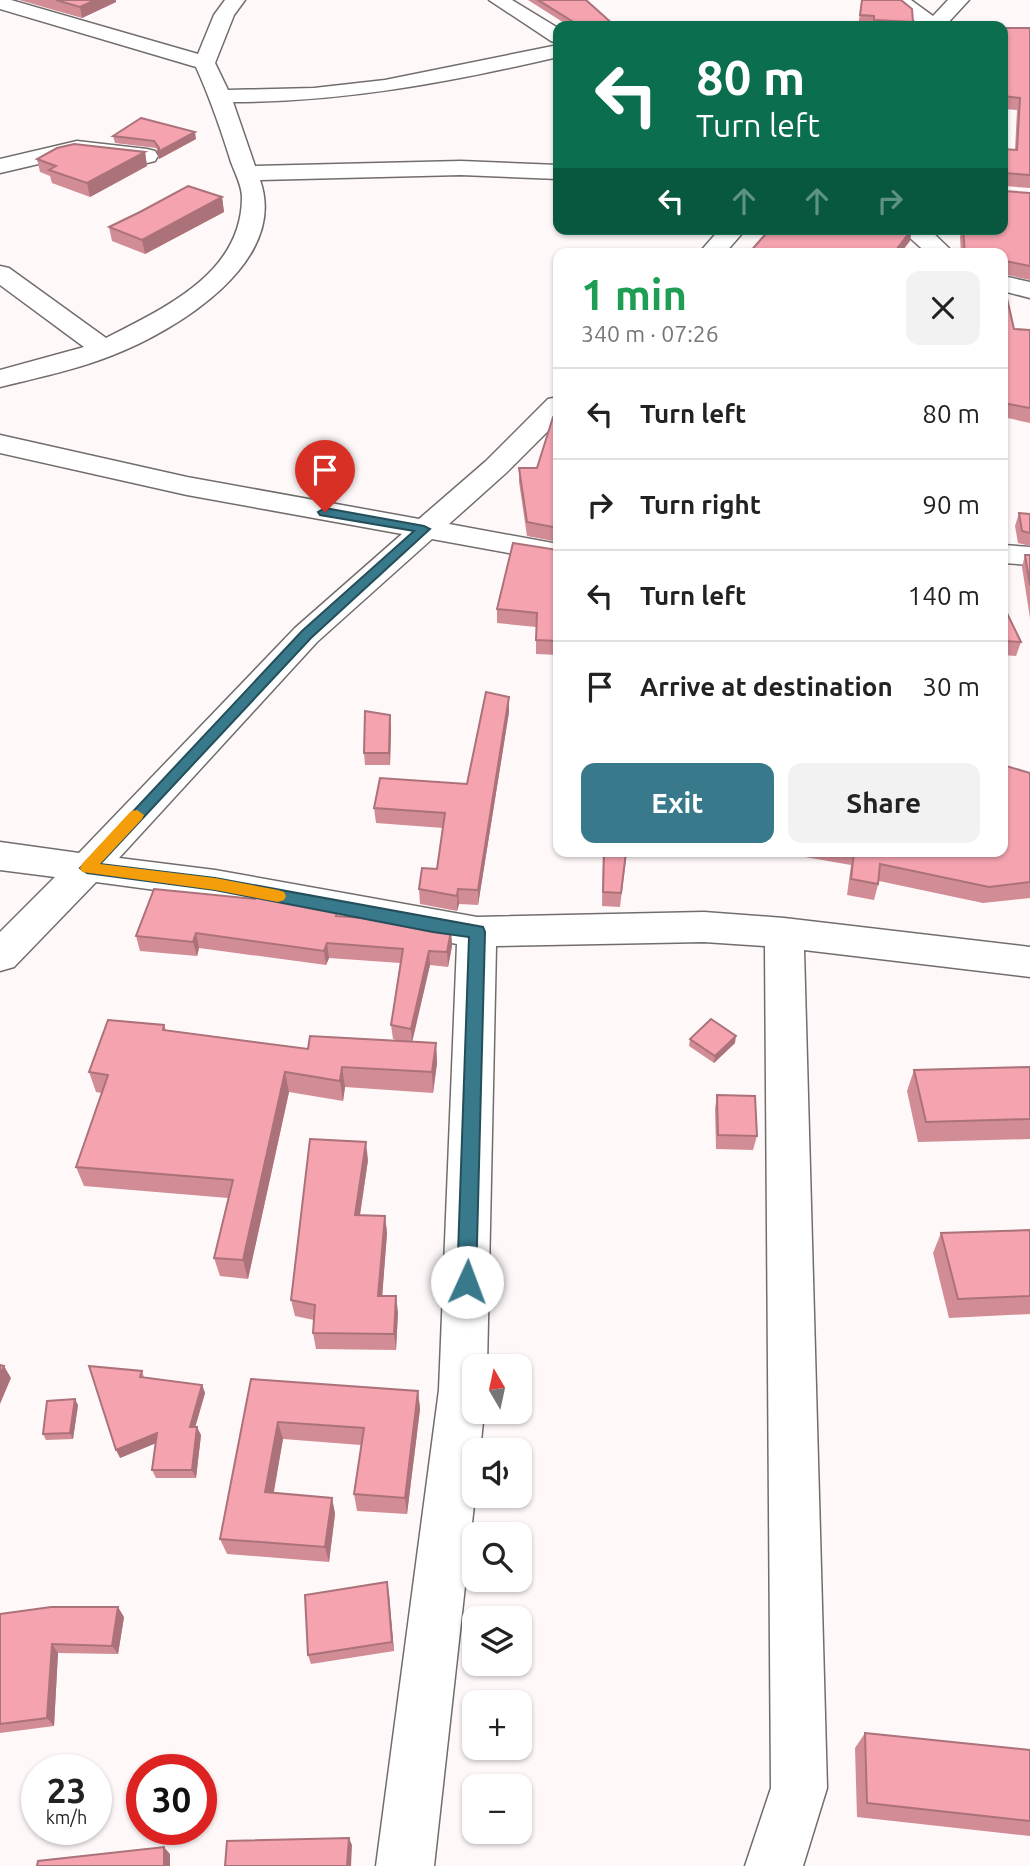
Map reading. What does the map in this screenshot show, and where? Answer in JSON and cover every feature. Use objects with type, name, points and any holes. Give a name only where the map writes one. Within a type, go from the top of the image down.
[{"type":"street","points":[[0,379],[104,349],[182,309],[226,271],[250,233],[254,195],[220,96],[205,63],[224,15],[234,0]]},
{"type":"street","points":[[499,0],[553,34]]},
{"type":"street","points":[[900,0],[927,21]]},
{"type":"street","points":[[938,21],[959,0]]},
{"type":"street","points":[[4,7],[205,63]]},
{"type":"street","points":[[220,96],[329,93],[382,86],[553,52]]},
{"type":"street","points":[[0,166],[77,148],[147,156]]},
{"type":"street","points":[[246,173],[435,168],[553,172]]},
{"type":"street","points":[[716,248],[728,235]]},
{"type":"street","points":[[921,235],[936,248]]},
{"type":"street","points":[[0,273],[104,349]]},
{"type":"street","points":[[1008,284],[1030,290]]},
{"type":"street","points":[[0,956],[87,868],[306,635],[496,467],[553,410]]},
{"type":"street","points":[[0,444],[187,486],[553,552]]},
{"type":"street","points":[[1008,554],[1030,556]]},
{"type":"street","points":[[0,856],[215,884],[477,932],[704,927],[784,933],[1030,962]]},
{"type":"street","points":[[405,1866],[463,1390],[477,932]]},
{"type":"street","points":[[774,1866],[799,1788],[784,933]]},
{"type":"building","points":[[56,0],[95,0],[80,7]]},
{"type":"building","points":[[538,0],[586,0],[609,21],[572,21]]},
{"type":"building","points":[[862,0],[901,0],[912,9],[913,21],[874,20],[874,16],[860,15]]},
{"type":"building","points":[[1008,28],[1030,28],[1030,175],[1008,173],[1008,149],[1017,150],[1020,98],[1008,97]]},
{"type":"building","points":[[141,118],[195,132],[158,152],[159,148],[154,141],[113,136]]},
{"type":"building","points":[[74,144],[145,152],[87,183],[49,170],[56,166],[37,159],[57,148]]},
{"type":"building","points":[[188,186],[222,197],[142,240],[109,227],[140,212]]},
{"type":"building","points":[[1008,191],[1030,193],[1030,266],[1008,262],[1008,248],[965,248],[963,235],[1008,235]]},
{"type":"building","points":[[765,235],[907,235],[898,248],[753,248]]},
{"type":"building","points":[[1008,303],[1014,329],[1030,330],[1030,408],[1008,404]]},
{"type":"building","points":[[553,417],[553,527],[527,522],[519,468],[537,468]]},
{"type":"building","points":[[1019,513],[1030,514],[1030,533],[1022,531]]},
{"type":"building","points":[[513,543],[553,549],[553,641],[536,640],[537,613],[497,609]]},
{"type":"building","points":[[1025,555],[1030,555],[1030,585]]},
{"type":"building","points":[[1008,615],[1021,642],[1008,641]]},
{"type":"building","points":[[486,692],[509,697],[478,890],[458,889],[457,896],[419,889],[422,868],[437,869],[445,813],[374,808],[380,778],[467,784]]},
{"type":"building","points":[[365,711],[390,715],[389,753],[364,753]]},
{"type":"building","points":[[1008,767],[1030,773],[1030,882],[989,887],[880,864],[878,884],[851,879],[853,857],[1008,857]]},
{"type":"building","points":[[604,857],[625,857],[621,893],[603,892]]},
{"type":"building","points":[[154,889],[255,899],[257,894],[338,910],[336,916],[395,920],[451,931],[447,952],[429,951],[411,1029],[391,1025],[403,949],[327,943],[324,951],[196,933],[193,942],[136,936]]},
{"type":"building","points":[[711,1019],[736,1036],[715,1056],[690,1039]]},
{"type":"building","points":[[108,1020],[164,1025],[163,1030],[308,1049],[310,1036],[436,1043],[432,1072],[342,1067],[340,1081],[285,1072],[243,1260],[214,1258],[233,1180],[76,1167],[108,1075],[89,1072]]},
{"type":"building","points":[[1030,1067],[1030,1119],[926,1122],[914,1070]]},
{"type":"building","points":[[717,1095],[755,1096],[757,1136],[718,1135]]},
{"type":"building","points":[[310,1139],[366,1142],[355,1215],[385,1216],[378,1296],[396,1296],[394,1334],[313,1333],[315,1305],[291,1300]]},
{"type":"building","points":[[1030,1230],[1030,1296],[958,1299],[941,1233]]},
{"type":"building","points":[[89,1366],[142,1371],[140,1377],[202,1385],[190,1427],[197,1427],[192,1470],[152,1470],[157,1433],[116,1450]]},
{"type":"building","points":[[251,1379],[418,1391],[405,1498],[354,1494],[364,1428],[278,1422],[265,1492],[332,1498],[325,1547],[220,1539]]},
{"type":"building","points":[[75,1399],[70,1433],[43,1434],[47,1401]]},
{"type":"building","points":[[387,1582],[392,1642],[308,1655],[305,1595]]},
{"type":"building","points":[[51,1607],[118,1607],[112,1646],[52,1644],[47,1718],[0,1724],[0,1614]]},
{"type":"building","points":[[865,1733],[1030,1750],[1030,1821],[867,1803]]},
{"type":"building","points":[[349,1838],[347,1866],[225,1866],[227,1841]]},
{"type":"building","points":[[164,1847],[164,1866],[37,1866],[38,1861]]},
{"type":"slow traffic","points":[[137,815],[87,868],[215,884],[278,896]]},
{"type":"route","points":[[325,512],[424,529],[306,635],[87,868],[215,884],[477,932],[467,1282]]}]
